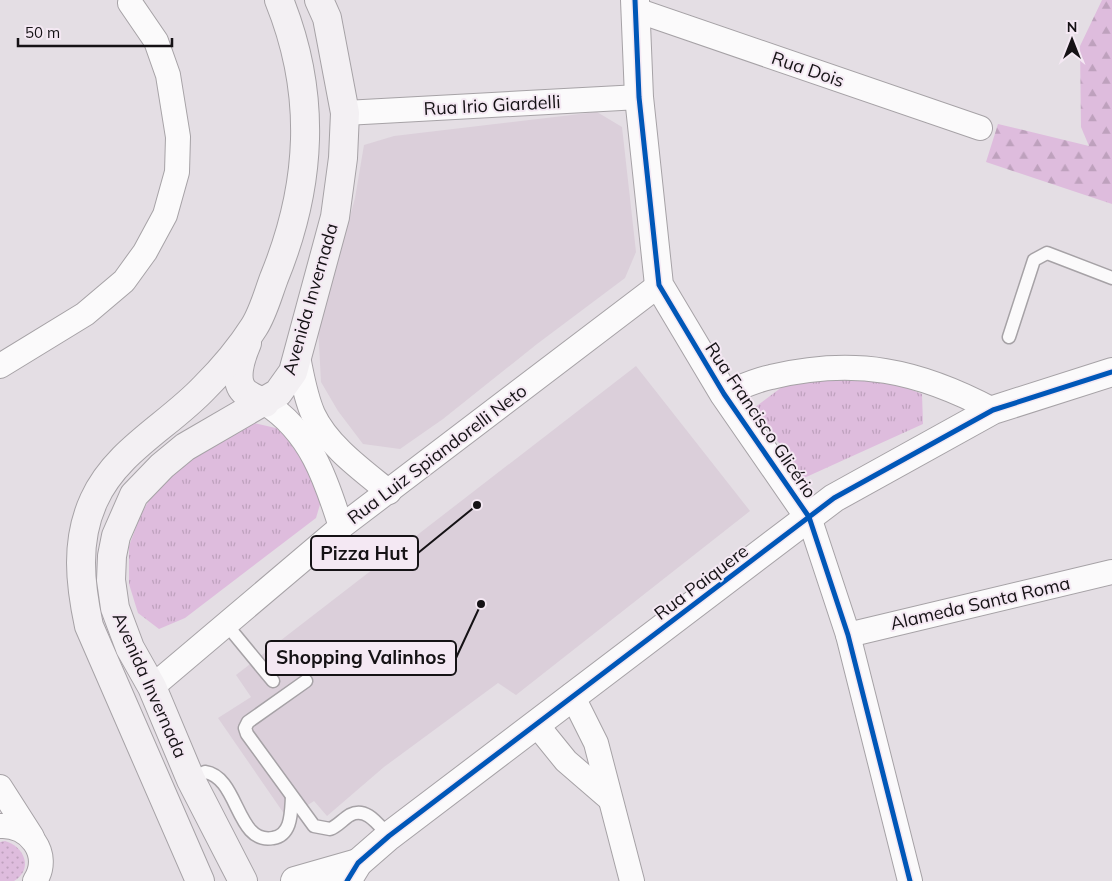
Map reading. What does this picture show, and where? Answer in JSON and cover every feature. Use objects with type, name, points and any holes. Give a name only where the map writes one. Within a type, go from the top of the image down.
[{"type":"main road","name":"Avenida Invernada","points":[[200,881],[89,626],[82,591],[80,560],[85,522],[105,480],[120,462],[203,389],[255,326],[290,237],[302,185],[306,149],[305,105],[291,30],[279,0]]},
{"type":"main road","name":"Avenida Invernada","points":[[243,881],[191,780],[152,687],[130,648],[115,608],[111,580],[116,536],[134,495],[162,466],[185,447],[265,403],[278,393],[293,372],[335,217],[343,158],[345,113],[327,18],[318,0]]},
{"type":"main road","points":[[255,326],[242,353],[239,383],[245,393],[265,403]]},
{"type":"street","points":[[0,366],[85,314],[124,281],[145,252],[165,214],[176,172],[178,138],[168,75],[156,41],[130,3]]},
{"type":"street","name":"Rua Francisco Glicério","points":[[636,5],[639,97],[659,285],[724,394],[809,517],[848,634],[910,881]]},
{"type":"street","name":"Rua Dois","points":[[636,5],[980,128]]},
{"type":"street","name":"Rua Irio Giardelli","points":[[345,113],[639,97]]},
{"type":"street","name":"Rua Luiz Spiandorelli Neto","points":[[152,687],[341,527],[659,285]]},
{"type":"street","points":[[298,357],[314,414],[324,432],[342,452],[389,492]]},
{"type":"street","points":[[724,394],[769,377],[807,370],[860,367],[889,371],[942,385],[993,410]]},
{"type":"street","name":"Rua Paiquere","points":[[295,881],[352,872],[389,836],[572,695],[834,498],[993,410],[1112,372]]},
{"type":"street","points":[[265,403],[298,432],[311,452],[324,474],[341,527]]},
{"type":"street","name":"Alameda Santa Roma","points":[[848,634],[1112,572]]},
{"type":"street","points":[[572,695],[596,743],[632,881]]},
{"type":"street","points":[[536,724],[566,761],[610,799]]},
{"type":"street","points":[[0,788],[40,852],[41,864],[35,881]]},
{"type":"street","points":[[0,826],[14,827],[25,832],[34,840]]},
{"type":"lane","points":[[1009,337],[1034,260],[1047,253],[1112,278]]},
{"type":"lane","points":[[226,624],[273,681]]},
{"type":"lane","points":[[306,681],[248,722],[245,728],[247,734],[314,826],[330,829],[350,815],[358,813],[367,814],[389,836]]},
{"type":"lane","points":[[191,780],[205,772],[212,775],[227,789],[248,829],[263,838],[280,837],[286,831],[292,797]]},
{"type":"shaded area","points":[[597,112],[622,127],[636,252],[625,278],[537,344],[443,419],[400,449],[363,444],[338,411],[321,382],[318,326],[327,282],[341,250],[355,198],[364,145],[394,136]]},
{"type":"shaded area","points":[[636,366],[750,511],[516,695],[498,683],[384,767],[327,816],[314,801],[287,818],[218,718],[251,697],[236,675]]},
{"type":"green space","points":[[1102,0],[1112,0],[1112,204],[986,162],[998,124],[1089,146],[1081,127],[1080,46]]},
{"type":"green space","points":[[856,378],[895,383],[922,394],[923,424],[804,478],[754,408],[786,384],[810,380]]},
{"type":"green space","points":[[254,423],[280,429],[324,491],[316,518],[185,618],[159,629],[138,613],[129,584],[129,546],[141,514],[158,485],[227,430]]},
{"type":"green space","points":[[5,841],[17,848],[24,858],[24,870],[14,881],[0,881],[0,842]]},
{"type":"cycle path","points":[[635,0],[639,97],[659,285],[724,394],[809,517],[848,635],[910,881]]},
{"type":"cycle path","points":[[347,881],[358,863],[389,836],[834,498],[993,410],[1112,372]]},
{"type":"place","name":"Pizza Hut","points":[[477,505]]},
{"type":"place","name":"Shopping Valinhos","points":[[481,604]]}]
